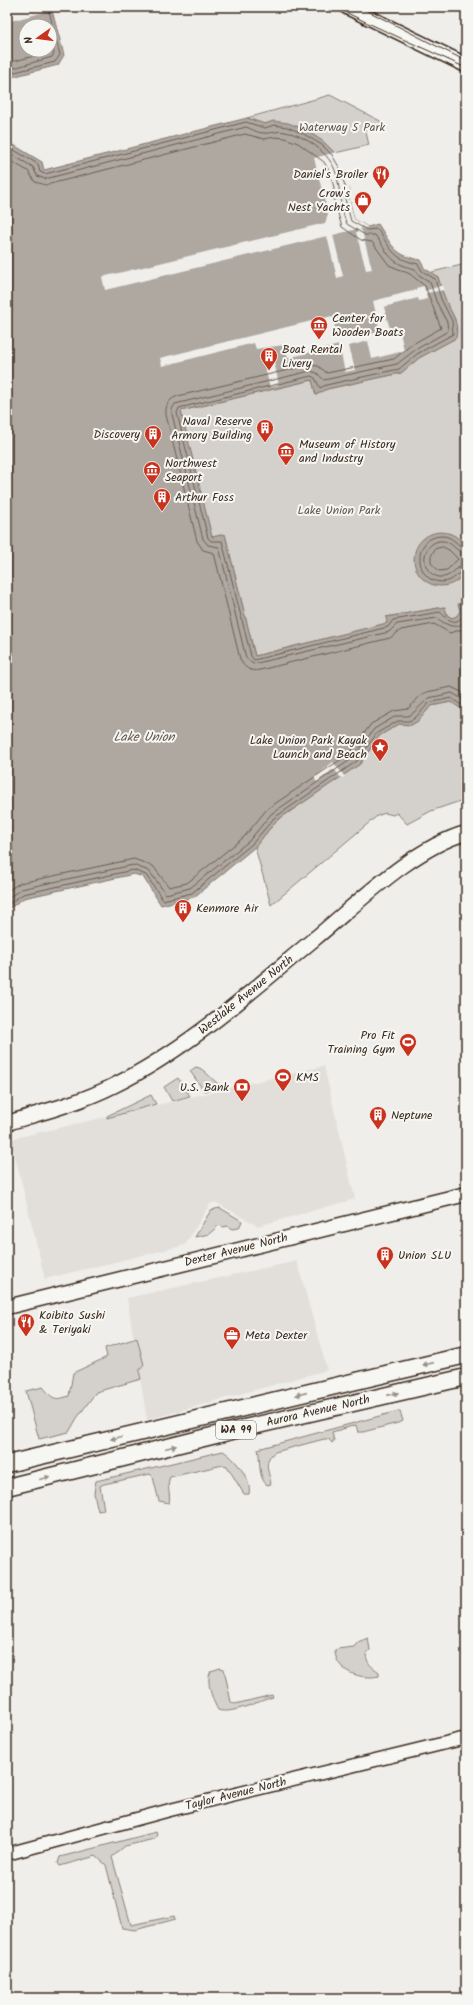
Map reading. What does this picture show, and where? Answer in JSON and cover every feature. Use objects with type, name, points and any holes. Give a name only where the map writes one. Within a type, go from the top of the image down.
[{"type":"highway","name":"Aurora Avenue North","points":[[7,1464],[466,1355]]},
{"type":"highway","name":"Aurora Avenue North","points":[[7,1487],[240,1429],[466,1377]]},
{"type":"main road","points":[[347,7],[466,65]]},
{"type":"main road","name":"Westlake Avenue North","points":[[7,1123],[84,1099],[113,1086],[169,1054],[228,1011],[400,868],[444,840],[466,833]]},
{"type":"main road","name":"Dexter Avenue North","points":[[7,1307],[466,1194]]},
{"type":"street","name":"Taylor Avenue North","points":[[7,1854],[170,1810],[466,1738]]},
{"type":"shaded area","points":[[324,1066],[355,1199],[258,1226],[215,1202],[210,1204],[185,1245],[45,1279],[11,1139]]},
{"type":"shaded area","name":"Meta Dexter","points":[[297,1261],[327,1370],[147,1420],[127,1298]]},
{"type":"green space","name":"Waterway 5 Park","points":[[330,95],[384,123],[365,128],[369,145],[335,153],[322,141],[301,128],[285,123],[274,122],[262,124],[247,118]]},
{"type":"green space","name":"Lake Union Park","points":[[466,264],[466,603],[459,604],[460,611],[457,616],[452,618],[447,615],[444,607],[386,617],[388,623],[255,656],[225,535],[212,538],[180,411],[312,380],[316,395],[327,389],[401,373],[419,358],[456,338],[455,319],[444,298],[438,277],[432,272]]},
{"type":"green space","points":[[451,702],[462,709],[466,717],[466,799],[431,811],[407,824],[397,813],[393,815],[385,813],[377,816],[271,905],[255,847],[276,821],[360,764],[379,736],[399,724],[411,725],[418,721],[431,706]]},
{"type":"green space","points":[[196,1067],[203,1070],[224,1087],[204,1091],[190,1071]]},
{"type":"green space","points":[[178,1078],[190,1096],[172,1101],[164,1087]]},
{"type":"green space","points":[[151,1095],[156,1104],[107,1118],[107,1116]]},
{"type":"green space","points":[[220,1208],[242,1221],[239,1228],[232,1229],[227,1226],[223,1227],[219,1225],[209,1234],[195,1237],[211,1210]]},
{"type":"green space","points":[[137,1338],[144,1365],[139,1371],[141,1379],[96,1392],[77,1418],[69,1432],[39,1439],[26,1391],[43,1387],[54,1398],[57,1399],[69,1396],[73,1373],[107,1357],[105,1348]]},
{"type":"green space","points":[[400,1411],[403,1421],[398,1423],[363,1432],[358,1432],[356,1425],[332,1432],[334,1441],[332,1443],[329,1439],[324,1439],[275,1452],[271,1455],[267,1463],[271,1484],[267,1485],[264,1481],[261,1473],[258,1449]]},
{"type":"green space","points":[[223,1451],[233,1459],[242,1470],[248,1482],[249,1494],[244,1494],[227,1466],[223,1465],[170,1477],[168,1483],[169,1503],[159,1501],[153,1477],[150,1474],[104,1484],[100,1486],[104,1510],[98,1511],[94,1493],[96,1481]]},
{"type":"green space","points":[[368,1638],[370,1650],[366,1654],[367,1660],[379,1672],[379,1676],[365,1677],[351,1673],[340,1664],[336,1658],[335,1651],[337,1649],[354,1647],[358,1642]]},
{"type":"green space","points":[[220,1668],[224,1669],[231,1702],[235,1704],[272,1695],[273,1697],[230,1711],[218,1710],[209,1685],[209,1675],[211,1671]]},
{"type":"green space","points":[[156,1832],[157,1835],[154,1839],[125,1846],[112,1857],[131,1925],[174,1916],[175,1919],[172,1920],[135,1930],[122,1928],[106,1865],[96,1856],[60,1866],[58,1863],[60,1857]]},
{"type":"water","points":[[7,7],[51,7],[54,18],[18,18],[18,58],[58,58],[58,33],[64,55],[58,65],[12,77],[9,84],[11,94],[7,100]]},
{"type":"water","name":"Lake Union","points":[[247,118],[265,124],[273,121],[288,123],[304,129],[324,142],[335,153],[350,190],[348,194],[354,219],[368,227],[378,224],[391,244],[399,252],[405,256],[421,260],[424,268],[438,277],[457,327],[456,338],[419,358],[401,373],[327,389],[316,395],[312,380],[181,411],[212,537],[225,534],[255,656],[387,623],[386,617],[445,607],[447,615],[452,618],[457,616],[460,611],[458,604],[466,603],[466,717],[462,709],[451,702],[431,706],[418,721],[411,725],[399,724],[379,736],[360,764],[276,821],[255,847],[194,897],[161,905],[143,877],[134,874],[24,898],[7,910],[7,141],[42,162],[44,170]]},
{"type":"water","points":[[441,532],[451,534],[460,540],[466,549],[468,559],[466,569],[460,578],[451,584],[441,586],[431,584],[422,578],[416,569],[414,559],[416,549],[422,540],[431,534]]},
{"type":"pier","points":[[7,7],[51,7],[52,10],[18,18],[7,22]]},
{"type":"pier","points":[[337,152],[345,164],[350,190],[348,194],[354,219],[368,227],[360,229],[362,231],[372,269],[366,270],[356,232],[358,232],[357,229],[333,235],[343,276],[337,278],[327,236],[105,290],[102,277],[325,223],[328,215],[314,158]]},
{"type":"pier","points":[[443,285],[444,290],[426,293],[427,299],[419,301],[418,298],[384,307],[390,329],[399,327],[404,351],[372,359],[368,341],[349,346],[355,370],[345,372],[339,345],[288,358],[284,345],[256,349],[254,343],[162,366],[160,358],[332,316],[337,335],[346,334],[347,339],[380,332],[373,301],[416,290],[416,288],[424,286],[425,291]]},
{"type":"pier","points":[[274,361],[279,385],[270,387],[264,364]]},
{"type":"pier","points":[[333,762],[345,777],[341,778],[335,770],[332,770],[317,782],[314,778]]},
{"type":"tram line","points":[[335,7],[466,68]]},
{"type":"tram line","points":[[360,7],[466,61]]},
{"type":"place","name":"Daniel's Broiler","points":[[381,189]]},
{"type":"place","name":"Crow's Nest Yachts","points":[[363,215]]},
{"type":"place","name":"Center for Wooden Boats","points":[[319,340]]},
{"type":"place","name":"Boat Rental Livery","points":[[269,371]]},
{"type":"place","name":"Naval Reserve Armory Building","points":[[265,443]]},
{"type":"place","name":"Discovery","points":[[153,449]]},
{"type":"place","name":"Museum of History and Industry","points":[[286,466]]},
{"type":"place","name":"Northwest Seaport","points":[[152,485]]},
{"type":"place","name":"Arthur Foss","points":[[162,512]]},
{"type":"place","name":"Lake Union Park Kayak Launch and Beach","points":[[380,762]]},
{"type":"place","name":"Kenmore Air","points":[[183,923]]},
{"type":"place","name":"Pro Fit Training Gym","points":[[408,1057]]},
{"type":"place","name":"KMS","points":[[283,1092]]},
{"type":"place","name":"U.S. Bank","points":[[242,1102]]},
{"type":"place","name":"Neptune","points":[[378,1130]]},
{"type":"place","name":"Union SLU","points":[[385,1270]]},
{"type":"place","name":"Koibito Sushi & Teriyaki","points":[[26,1337]]},
{"type":"place","name":"Meta Dexter","points":[[232,1350]]}]
